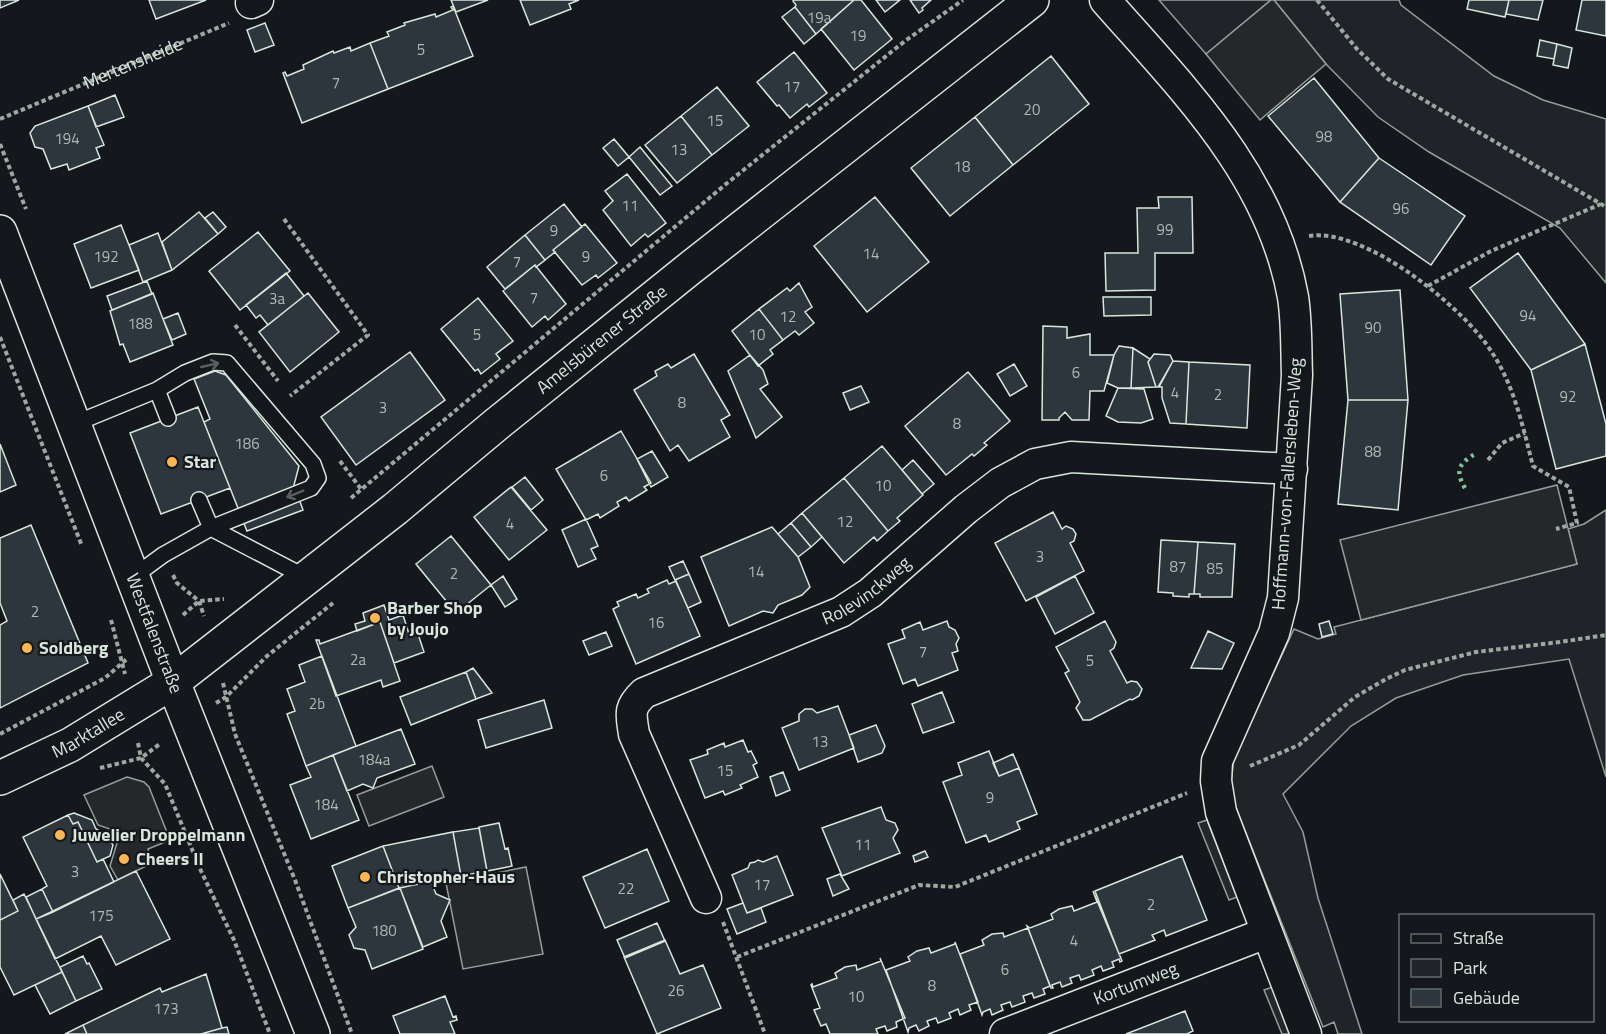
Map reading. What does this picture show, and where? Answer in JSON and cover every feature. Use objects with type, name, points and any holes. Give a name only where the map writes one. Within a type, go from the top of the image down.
[{"type":"street","name":"Amelsbürener Straße","points":[[173,682],[395,509],[689,269],[1032,0]]},
{"type":"street","name":"Hoffmann-von-Fallersleben-Weg","points":[[1105,0],[1202,112],[1236,156],[1273,225],[1293,297],[1297,375],[1283,598],[1274,633],[1217,761],[1216,781],[1221,812],[1306,1034]]},
{"type":"street","name":"Westfalenstraße","points":[[0,232],[173,682],[313,1034]]},
{"type":"street","name":"Rolevinckweg","points":[[706,898],[634,734],[631,719],[633,703],[644,693],[841,612],[870,593],[966,509],[1000,483],[1035,464],[1071,457],[1292,469]]},
{"type":"street","name":"Marktallee","points":[[0,778],[70,745],[173,682]]},
{"type":"street","name":"Kortumweg","points":[[1005,1034],[1266,933]]},
{"type":"lane","points":[[74,424],[158,390],[185,373],[213,362],[227,363],[313,464],[318,478],[311,488],[211,528],[163,555],[133,577]]},
{"type":"lane","points":[[158,390],[168,418]]},
{"type":"lane","points":[[199,500],[211,528],[307,578]]},
{"type":"path","points":[[347,501],[726,184],[905,41],[963,0]]},
{"type":"path","points":[[1317,0],[1357,49],[1388,78],[1604,206]]},
{"type":"path","name":"Mertensheide","points":[[0,119],[238,20],[254,1]]},
{"type":"path","points":[[1427,286],[1491,251],[1604,206]]},
{"type":"path","points":[[284,219],[368,335],[290,396]]},
{"type":"path","points":[[1277,242],[1317,235],[1344,239],[1368,249],[1435,291],[1470,323],[1494,354],[1509,386],[1525,433],[1533,466],[1569,487],[1577,523],[1556,529]]},
{"type":"path","points":[[0,338],[82,547]]},
{"type":"path","points":[[1488,460],[1502,443],[1525,433]]},
{"type":"path","points":[[199,601],[230,597]]},
{"type":"path","points":[[0,734],[105,678],[123,661],[109,613]]},
{"type":"path","points":[[765,1034],[737,957],[919,885],[955,887],[1216,781],[1299,744],[1355,697],[1405,670],[1476,652],[1606,635]]},
{"type":"path","points":[[226,697],[235,734],[295,880],[352,1034]]},
{"type":"path","points":[[141,758],[165,784],[201,871],[234,940],[270,1034]]},
{"type":"green space","points":[[1159,0],[1271,0],[1206,54]]},
{"type":"green space","points":[[1274,0],[1399,0],[1401,5],[1494,76],[1543,100],[1606,119],[1606,283],[1560,228],[1429,152],[1378,117],[1326,64]]},
{"type":"green space","points":[[1606,510],[1606,777],[1569,659],[1463,675],[1396,698],[1351,726],[1283,794],[1303,832],[1318,898],[1362,1034],[1338,1034],[1334,1022],[1323,1027],[1230,793],[1234,757],[1294,629],[1318,639],[1336,634],[1334,627],[1577,564],[1568,529],[1584,524]]},
{"type":"shaded area","points":[[1271,0],[1274,0],[1326,64],[1260,120],[1206,54]]},
{"type":"shaded area","points":[[1557,485],[1577,564],[1361,620],[1340,540]]},
{"type":"shaded area","points":[[432,766],[444,797],[369,826],[357,795]]},
{"type":"shaded area","points":[[127,777],[144,782],[149,787],[170,840],[148,849],[152,863],[118,880],[110,866],[117,843],[110,829],[98,825],[84,795]]},
{"type":"shaded area","points":[[1207,820],[1237,897],[1229,900],[1198,823]]},
{"type":"shaded area","points":[[526,867],[543,954],[463,969],[446,883]]},
{"type":"shaded area","points":[[1273,987],[1292,1034],[1282,1034],[1264,990]]},
{"type":"building","points":[[0,0],[19,0],[0,8]]},
{"type":"building","points":[[149,0],[206,0],[156,19]]},
{"type":"building","points":[[451,0],[488,0],[456,12]]},
{"type":"building","points":[[520,0],[579,0],[569,4],[571,9],[530,25]]},
{"type":"building","points":[[794,0],[854,0],[816,34],[795,7]]},
{"type":"building","points":[[854,0],[861,0],[892,39],[854,70],[821,29]]},
{"type":"building","points":[[876,0],[900,0],[885,12]]},
{"type":"building","points":[[910,0],[931,0],[919,13]]},
{"type":"building","points":[[1469,0],[1509,0],[1505,17],[1467,9]]},
{"type":"building","points":[[1509,0],[1543,0],[1538,20],[1506,14]]},
{"type":"building","points":[[1582,0],[1606,0],[1606,36],[1576,30]]},
{"type":"building","points":[[453,6],[473,56],[388,89],[370,43],[389,36],[387,32],[405,25],[404,23],[435,14],[436,17],[453,10],[451,7]]},
{"type":"building","points":[[795,7],[816,34],[804,44],[782,17]]},
{"type":"building","points":[[265,23],[274,45],[255,52],[247,30]]},
{"type":"building","points":[[1540,40],[1557,44],[1554,59],[1537,56]]},
{"type":"building","points":[[370,43],[388,89],[302,123],[283,73],[285,72],[287,76],[304,69],[303,65],[333,51],[334,53],[350,47],[351,51]]},
{"type":"building","points":[[1557,44],[1572,48],[1568,68],[1553,65]]},
{"type":"building","points":[[794,52],[827,93],[809,107],[807,104],[790,118],[757,82]]},
{"type":"building","points":[[1051,56],[1089,104],[1013,165],[975,117]]},
{"type":"building","points":[[1314,78],[1379,158],[1340,202],[1268,116]]},
{"type":"building","points":[[717,87],[749,126],[712,155],[681,116]]},
{"type":"building","points":[[115,95],[124,117],[96,127],[88,106]]},
{"type":"building","points":[[88,106],[104,145],[96,148],[100,158],[69,170],[67,164],[51,169],[43,149],[35,147],[30,133],[35,126]]},
{"type":"building","points":[[681,116],[712,155],[677,183],[645,145]]},
{"type":"building","points":[[975,117],[1013,165],[950,216],[911,168]]},
{"type":"building","points":[[614,139],[629,157],[618,166],[603,148]]},
{"type":"building","points":[[640,147],[672,186],[660,195],[629,157]]},
{"type":"building","points":[[1379,158],[1465,216],[1431,265],[1340,202]]},
{"type":"building","points":[[627,174],[666,223],[648,237],[645,234],[631,246],[603,210],[613,201],[605,191]]},
{"type":"building","points":[[875,197],[929,262],[867,312],[814,246]]},
{"type":"building","points":[[1158,197],[1192,197],[1193,253],[1155,253],[1155,290],[1106,291],[1105,253],[1138,253],[1137,208],[1159,208]]},
{"type":"building","points":[[564,204],[582,227],[553,250],[555,252],[545,260],[525,235]]},
{"type":"building","points":[[199,212],[218,234],[172,270],[162,242]]},
{"type":"building","points":[[213,212],[226,227],[218,234],[205,218]]},
{"type":"building","points":[[585,224],[617,263],[598,278],[596,275],[582,285],[553,250]]},
{"type":"building","points":[[121,225],[139,270],[91,288],[74,244]]},
{"type":"building","points":[[258,232],[290,271],[240,310],[209,271]]},
{"type":"building","points":[[158,233],[172,270],[143,282],[129,245]]},
{"type":"building","points":[[525,235],[545,260],[536,267],[535,265],[505,289],[487,267]]},
{"type":"building","points":[[1518,253],[1585,344],[1531,370],[1470,288]]},
{"type":"building","points":[[535,265],[566,304],[548,320],[545,316],[532,327],[503,291]]},
{"type":"building","points":[[286,273],[304,296],[268,325],[260,315],[256,318],[246,305]]},
{"type":"building","points":[[147,281],[152,294],[112,310],[107,296]]},
{"type":"building","points":[[799,283],[812,307],[805,312],[814,323],[799,335],[795,331],[783,340],[759,309],[787,288],[790,291]]},
{"type":"building","points":[[1400,290],[1408,400],[1348,400],[1340,294]]},
{"type":"building","points":[[153,293],[173,345],[130,362],[123,344],[120,345],[110,311]]},
{"type":"building","points":[[308,293],[339,332],[290,372],[259,332]]},
{"type":"building","points":[[1103,297],[1151,297],[1151,315],[1104,316]]},
{"type":"building","points":[[478,298],[513,341],[496,354],[500,359],[481,374],[478,369],[475,371],[441,329]]},
{"type":"building","points":[[759,309],[783,340],[770,350],[773,354],[758,366],[732,331]]},
{"type":"building","points":[[178,313],[186,334],[172,340],[163,319]]},
{"type":"building","points":[[1043,326],[1067,327],[1067,338],[1090,334],[1090,355],[1114,355],[1104,391],[1090,391],[1089,420],[1072,420],[1065,412],[1059,420],[1042,420]]},
{"type":"building","points":[[1585,344],[1606,424],[1606,456],[1556,469],[1531,370]]},
{"type":"building","points":[[1119,346],[1133,348],[1131,388],[1118,388],[1107,383],[1114,355]]},
{"type":"building","points":[[1133,348],[1150,359],[1148,362],[1156,387],[1131,388]]},
{"type":"building","points":[[410,352],[445,400],[356,465],[321,417]]},
{"type":"building","points":[[694,354],[730,415],[721,420],[730,437],[689,461],[678,445],[670,451],[634,390],[657,376],[655,371],[668,364],[671,368]]},
{"type":"building","points":[[1154,354],[1170,355],[1173,361],[1158,387],[1156,387],[1148,362]]},
{"type":"building","points":[[750,355],[763,370],[768,384],[760,389],[782,417],[756,438],[728,371]]},
{"type":"building","points":[[1173,361],[1189,362],[1186,424],[1170,423],[1162,398],[1162,387],[1159,387]]},
{"type":"building","points":[[1189,362],[1250,365],[1247,428],[1186,424]]},
{"type":"building","points":[[1014,364],[1027,386],[1010,396],[997,374]]},
{"type":"building","points":[[215,371],[226,375],[299,466],[294,485],[303,510],[247,531],[204,422],[210,419],[194,379]]},
{"type":"building","points":[[968,372],[1010,421],[984,443],[987,445],[974,456],[972,454],[946,475],[905,426]]},
{"type":"building","points":[[861,386],[869,402],[850,410],[843,393]]},
{"type":"building","points":[[1118,388],[1144,389],[1153,419],[1141,423],[1118,422],[1106,416]]},
{"type":"building","points":[[1348,400],[1408,400],[1398,510],[1338,504]]},
{"type":"building","points":[[198,407],[230,488],[161,514],[130,433]]},
{"type":"building","points":[[621,431],[651,483],[644,487],[647,490],[629,501],[626,497],[617,502],[619,506],[600,518],[598,514],[586,520],[556,469]]},
{"type":"building","points":[[0,444],[16,485],[0,492]]},
{"type":"building","points":[[882,446],[923,495],[897,518],[900,521],[888,531],[844,478]]},
{"type":"building","points":[[652,451],[668,477],[651,487],[637,459]]},
{"type":"building","points":[[913,460],[934,484],[922,494],[902,470]]},
{"type":"building","points":[[525,477],[543,500],[531,510],[512,487]]},
{"type":"building","points":[[844,478],[888,531],[877,541],[874,537],[844,563],[802,513]]},
{"type":"building","points":[[511,487],[547,530],[509,560],[474,517]]},
{"type":"building","points":[[1053,512],[1062,529],[1066,526],[1073,529],[1076,534],[1074,541],[1070,543],[1084,571],[1026,601],[995,543]]},
{"type":"building","points":[[802,513],[822,537],[811,547],[791,523]]},
{"type":"building","points":[[586,519],[598,546],[591,549],[596,559],[578,567],[562,530]]},
{"type":"building","points":[[791,523],[811,547],[798,557],[778,534]]},
{"type":"building","points":[[31,525],[88,663],[0,708],[0,625],[7,621],[0,603],[0,538]]},
{"type":"building","points":[[772,527],[798,557],[810,587],[802,595],[778,605],[773,613],[763,611],[729,626],[701,557]]},
{"type":"building","points":[[451,536],[491,585],[456,613],[416,564]]},
{"type":"building","points":[[1161,540],[1198,542],[1194,594],[1189,594],[1189,597],[1158,592]]},
{"type":"building","points":[[1198,542],[1235,544],[1232,597],[1200,597],[1200,594],[1194,594]]},
{"type":"building","points":[[683,561],[689,574],[675,580],[669,567]]},
{"type":"building","points":[[689,574],[701,602],[688,608],[675,580]]},
{"type":"building","points":[[503,576],[517,599],[505,607],[491,585]]},
{"type":"building","points":[[1075,576],[1094,613],[1055,634],[1036,597]]},
{"type":"building","points":[[667,580],[669,584],[676,581],[700,636],[636,664],[613,609],[619,606],[617,602],[636,594],[638,598],[649,593],[647,589]]},
{"type":"building","points":[[384,605],[389,620],[403,615],[409,634],[417,631],[424,652],[394,663],[380,622],[357,631],[355,624],[365,621],[363,613]]},
{"type":"building","points":[[947,621],[949,627],[955,630],[959,638],[956,644],[958,651],[952,653],[958,670],[918,686],[915,679],[903,684],[888,644],[905,638],[902,630],[920,622],[923,630]]},
{"type":"building","points":[[1105,621],[1116,642],[1110,651],[1127,683],[1137,682],[1142,689],[1139,696],[1132,700],[1090,720],[1083,720],[1076,708],[1080,702],[1065,673],[1069,671],[1056,647]]},
{"type":"building","points":[[1329,621],[1333,634],[1322,637],[1319,624]]},
{"type":"building","points":[[380,622],[400,681],[383,687],[381,680],[336,696],[316,640],[319,640],[320,644]]},
{"type":"building","points":[[1208,631],[1234,643],[1222,669],[1191,668]]},
{"type":"building","points":[[606,632],[612,646],[589,655],[583,641]]},
{"type":"building","points":[[322,656],[356,746],[306,766],[287,714],[295,711],[287,689],[305,682],[299,665]]},
{"type":"building","points":[[473,668],[492,693],[476,699],[466,672]]},
{"type":"building","points":[[466,672],[476,699],[411,725],[400,697]]},
{"type":"building","points":[[942,692],[954,722],[923,733],[912,704]]},
{"type":"building","points":[[544,700],[552,728],[486,748],[478,720]]},
{"type":"building","points":[[838,706],[854,748],[799,770],[782,728],[799,721],[799,714],[805,709],[812,709],[817,713]]},
{"type":"building","points":[[876,725],[885,746],[882,753],[858,762],[849,735]]},
{"type":"building","points":[[401,729],[415,764],[377,778],[373,788],[363,784],[347,791],[333,755]]},
{"type":"building","points":[[743,740],[748,752],[751,751],[757,763],[753,765],[758,777],[740,785],[742,788],[725,795],[723,791],[705,798],[690,760],[708,754],[707,750],[724,743],[725,747]]},
{"type":"building","points":[[989,751],[999,776],[1019,768],[1037,814],[1017,822],[1020,829],[989,842],[986,835],[966,843],[943,782],[962,775],[958,763]]},
{"type":"building","points":[[1013,754],[1019,768],[999,776],[993,763]]},
{"type":"building","points":[[333,755],[359,820],[311,839],[290,785],[311,777],[306,766]]},
{"type":"building","points":[[783,772],[790,790],[776,796],[770,777]]},
{"type":"building","points":[[881,807],[886,820],[895,823],[898,830],[893,838],[900,853],[842,876],[822,828]]},
{"type":"building","points":[[74,813],[92,820],[96,829],[107,835],[113,845],[110,856],[97,862],[78,822],[73,824],[68,815]]},
{"type":"building","points":[[68,815],[73,824],[78,822],[97,862],[103,859],[114,882],[53,912],[42,889],[47,886],[23,837]]},
{"type":"building","points":[[499,823],[512,866],[487,871],[479,827]]},
{"type":"building","points":[[479,828],[487,871],[461,876],[453,832]]},
{"type":"building","points":[[453,832],[461,876],[399,888],[383,846]]},
{"type":"building","name":"Christopher-Haus","points":[[383,846],[399,888],[348,908],[332,866]]},
{"type":"building","points":[[647,849],[669,901],[605,928],[583,877]]},
{"type":"building","points":[[925,851],[928,857],[915,862],[913,856]]},
{"type":"building","points":[[777,856],[793,895],[747,913],[732,875],[748,868],[750,863],[758,860],[763,862]]},
{"type":"building","points":[[1182,856],[1207,920],[1166,936],[1164,930],[1152,935],[1155,940],[1119,954],[1095,891]]},
{"type":"building","points":[[136,871],[170,939],[116,965],[101,936],[55,959],[36,919]]},
{"type":"building","points":[[0,874],[18,911],[0,920]]},
{"type":"building","points":[[840,874],[849,889],[833,896],[827,879]]},
{"type":"building","points":[[431,881],[436,894],[450,900],[441,921],[447,937],[423,947],[400,888]]},
{"type":"building","points":[[400,888],[423,949],[372,969],[365,950],[354,948],[349,935],[356,927],[348,908]]},
{"type":"building","points":[[42,889],[53,912],[36,919],[26,897]]},
{"type":"building","points":[[1093,891],[1122,961],[1120,962],[1119,959],[1112,962],[1114,967],[1103,971],[1101,966],[1092,970],[1094,975],[1081,980],[1079,975],[1070,978],[1072,983],[1062,987],[1060,982],[1052,985],[1053,988],[1051,988],[1027,926],[1030,928],[1053,919],[1051,914],[1059,909],[1072,906],[1074,911],[1097,902]]},
{"type":"building","points":[[24,894],[62,972],[14,995],[0,967],[0,920],[18,911],[13,900]]},
{"type":"building","points":[[743,903],[747,913],[761,908],[766,922],[737,934],[727,909]]},
{"type":"building","points":[[657,923],[665,941],[625,958],[617,940]]},
{"type":"building","points":[[1028,928],[1050,986],[1043,989],[1045,994],[1034,998],[1032,993],[1023,996],[1025,1002],[1012,1007],[1010,1002],[1001,1005],[1003,1010],[992,1015],[990,1009],[982,1015],[960,954],[984,945],[982,940],[992,934],[1003,933],[1004,937]]},
{"type":"building","points":[[665,940],[680,974],[703,965],[721,1008],[657,1034],[624,957]]},
{"type":"building","points":[[955,942],[978,1002],[969,1005],[971,1010],[960,1015],[958,1009],[949,1013],[951,1018],[938,1023],[936,1018],[927,1021],[929,1026],[919,1031],[916,1025],[909,1028],[908,1032],[886,970],[910,961],[908,957],[917,951],[929,948],[931,953],[955,944]]},
{"type":"building","points":[[83,956],[102,989],[76,1001],[60,967]]},
{"type":"building","points":[[880,958],[905,1018],[896,1022],[897,1027],[887,1031],[885,1026],[876,1029],[878,1034],[830,1034],[826,1024],[821,1026],[814,1010],[820,1008],[811,985],[813,987],[837,978],[835,973],[845,967],[856,965],[857,970],[881,961]]},
{"type":"building","points":[[62,972],[76,1001],[50,1014],[35,985]]},
{"type":"building","points":[[206,974],[222,1028],[201,1034],[87,1034],[83,1025],[160,988],[162,992]]},
{"type":"building","points":[[445,996],[453,1017],[456,1016],[457,1020],[450,1022],[455,1034],[400,1034],[393,1016]]},
{"type":"building","points":[[1185,1011],[1193,1031],[1187,1034],[1126,1034]]},
{"type":"building","points":[[83,1025],[87,1034],[65,1034]]},
{"type":"building","points":[[227,1027],[229,1034],[201,1034],[222,1028]]},
{"type":"hedge","points":[[1465,488],[1460,476],[1460,467],[1477,453]]},
{"type":"place","name":"Star","points":[[172,462]]},
{"type":"place","name":"Barber Shop by Joujo","points":[[375,618]]},
{"type":"place","name":"Soldberg","points":[[27,648]]},
{"type":"place","name":"Juwelier Droppelmann","points":[[60,835]]},
{"type":"place","name":"Cheers II","points":[[124,859]]},
{"type":"place","name":"Christopher-Haus","points":[[365,877]]}]
